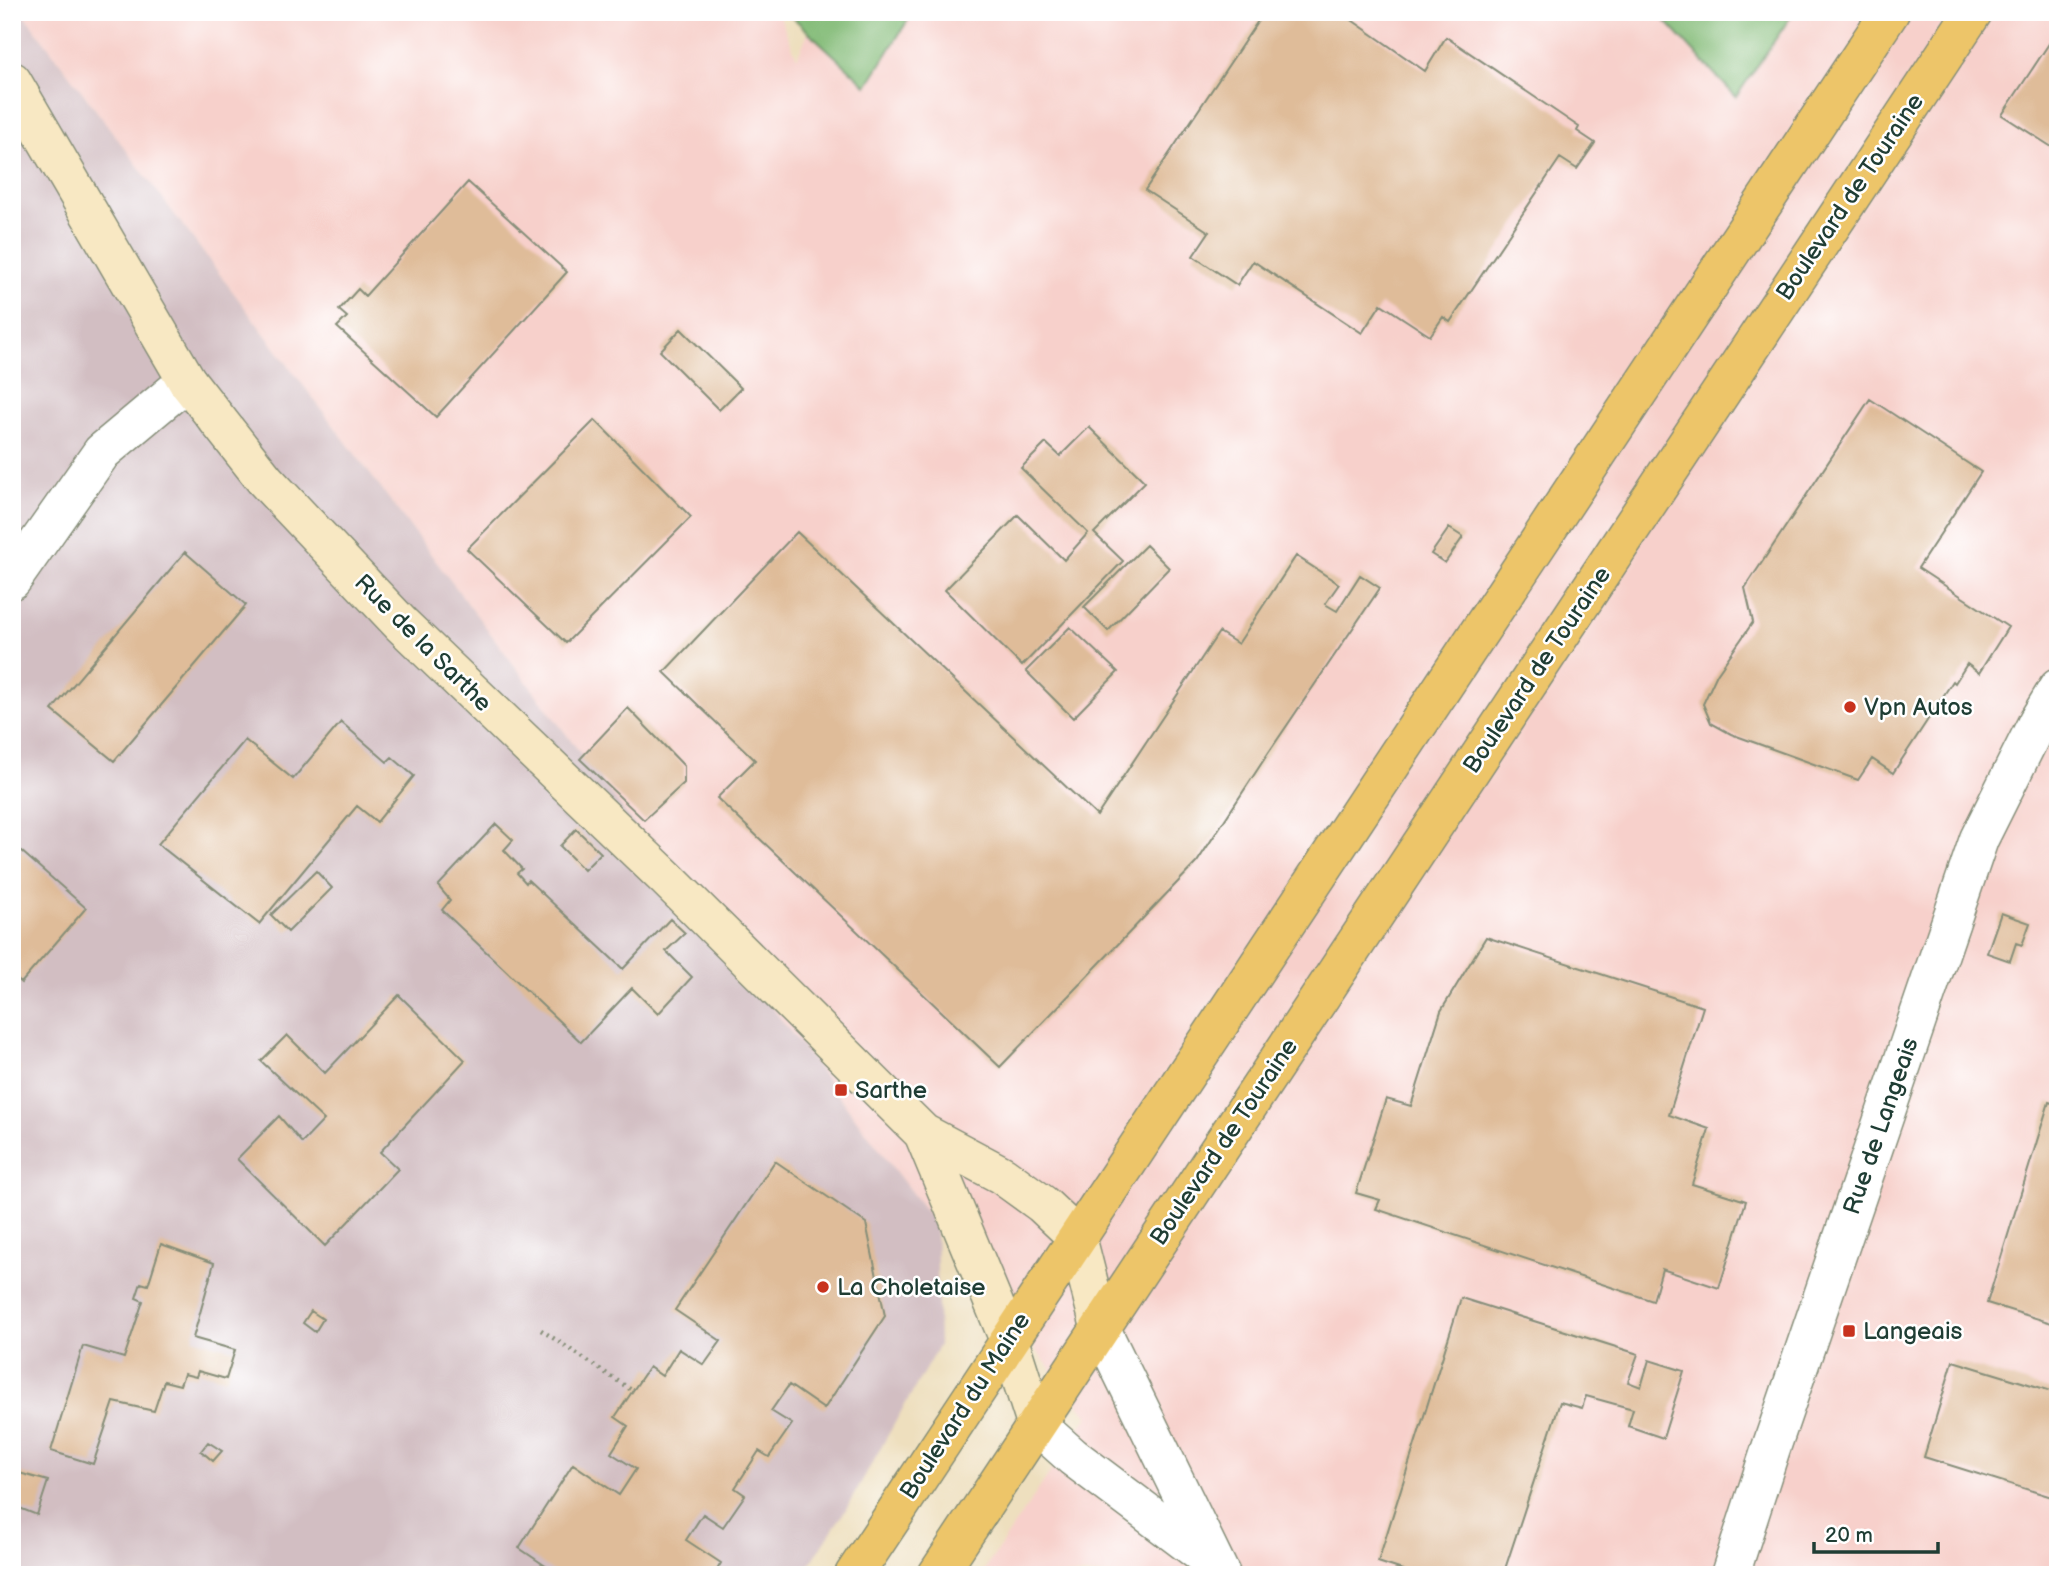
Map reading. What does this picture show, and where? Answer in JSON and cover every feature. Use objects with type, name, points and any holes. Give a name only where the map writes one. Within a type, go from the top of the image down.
[{"type":"main road","points":[[1077,1237],[1890,12]]},
{"type":"main road","name":"Boulevard de Touraine","points":[[1100,1327],[1973,12]]},
{"type":"main road","name":"Boulevard du Maine","points":[[853,1575],[1077,1237]]},
{"type":"main road","points":[[937,1575],[1100,1327]]},
{"type":"street","name":"Rue de la Sarthe","points":[[12,81],[187,380],[265,480],[401,624],[666,878],[923,1133],[1002,1175],[1042,1204],[1077,1237]]},
{"type":"street","points":[[12,580],[103,452],[187,380]]},
{"type":"street","name":"Rue de Langeais","points":[[1730,1575],[1775,1435],[1979,839],[2038,721],[2058,688]]},
{"type":"street","name":"Rue de la Sarthe","points":[[923,1133],[1009,1340],[1036,1424]]},
{"type":"street","points":[[1077,1237],[1100,1327],[1219,1570]]},
{"type":"street","points":[[1036,1424],[1073,1457],[1219,1570]]},
{"type":"path","points":[[541,1330],[633,1391]]},
{"type":"shaded area","points":[[12,12],[22,12],[936,1225],[939,1345],[846,1509],[803,1575],[12,1575]]},
{"type":"shaded area","points":[[22,12],[778,12],[797,58],[817,12],[2058,12],[2058,1575],[981,1575],[1088,1416],[936,1225]]},
{"type":"green space","points":[[787,12],[913,12],[867,86]]},
{"type":"green space","points":[[1657,12],[1794,12],[1736,97]]},
{"type":"building","points":[[1264,12],[1348,12],[1346,16],[1425,71],[1446,37],[1579,127],[1577,131],[1595,143],[1577,169],[1560,158],[1450,322],[1443,317],[1430,336],[1381,304],[1362,333],[1253,261],[1237,285],[1193,256],[1209,232],[1145,190]]},
{"type":"building","points":[[2058,30],[2058,151],[2002,115]]},
{"type":"building","points":[[468,182],[567,272],[436,417],[337,327],[347,317],[339,310],[358,289],[365,296]]},
{"type":"building","points":[[681,329],[741,388],[719,410],[660,351]]},
{"type":"building","points":[[1870,399],[1981,472],[1918,568],[2008,627],[1979,673],[1967,664],[1955,683],[1953,681],[1893,773],[1872,759],[1858,780],[1731,734],[1711,723],[1703,704],[1717,674],[1753,622],[1745,588]]},
{"type":"building","points":[[595,420],[691,517],[566,643],[467,549]]},
{"type":"building","points":[[1089,427],[1145,482],[1094,533],[1123,561],[1022,666],[945,590],[1018,515],[1064,560],[1088,533],[1021,468],[1046,443],[1060,456]]},
{"type":"building","points":[[1449,528],[1463,537],[1445,563],[1431,554]]},
{"type":"building","points":[[797,532],[1097,816],[1219,632],[1238,644],[1296,556],[1339,584],[1325,604],[1337,611],[1360,575],[1380,588],[1197,862],[1000,1067],[717,798],[755,760],[664,672]]},
{"type":"building","points":[[1146,545],[1169,568],[1108,631],[1084,607]]},
{"type":"building","points":[[185,552],[246,605],[114,761],[52,710]]},
{"type":"building","points":[[1070,627],[1118,672],[1073,718],[1026,671]]},
{"type":"building","points":[[628,708],[684,766],[684,783],[644,820],[580,759]]},
{"type":"building","points":[[341,722],[387,762],[392,757],[414,776],[377,822],[357,806],[259,924],[158,844],[245,740],[293,779]]},
{"type":"building","points":[[496,824],[513,840],[504,850],[522,869],[517,873],[526,883],[528,880],[623,969],[670,919],[685,933],[666,951],[692,977],[658,1014],[632,988],[581,1042],[442,910],[450,900],[438,886]]},
{"type":"building","points":[[576,829],[601,853],[584,870],[560,846]]},
{"type":"building","points":[[12,843],[86,908],[21,983],[12,975]]},
{"type":"building","points":[[316,871],[332,888],[288,932],[271,915]]},
{"type":"building","points":[[2001,913],[2030,923],[2022,945],[2016,943],[2010,961],[1987,953]]},
{"type":"building","points":[[1486,937],[1703,1007],[1669,1115],[1709,1129],[1692,1184],[1746,1201],[1719,1288],[1662,1269],[1653,1301],[1376,1209],[1380,1200],[1356,1193],[1386,1099],[1411,1106],[1441,1011]]},
{"type":"building","points":[[399,995],[465,1060],[380,1152],[398,1169],[325,1246],[237,1159],[279,1116],[302,1143],[324,1120],[261,1061],[287,1035],[325,1073]]},
{"type":"building","points":[[12,1064],[20,1067],[13,1095],[12,1095]]},
{"type":"building","points":[[2049,1102],[2058,1105],[2058,1325],[1987,1303]]},
{"type":"building","points":[[775,1161],[866,1223],[885,1316],[824,1409],[789,1385],[771,1411],[792,1424],[769,1457],[759,1451],[735,1488],[745,1495],[723,1527],[703,1514],[686,1540],[721,1563],[714,1575],[559,1575],[519,1548],[573,1464],[619,1495],[636,1469],[611,1453],[628,1426],[615,1417],[649,1367],[662,1376],[679,1349],[704,1365],[721,1341],[675,1310]]},
{"type":"building","points":[[161,1244],[214,1263],[193,1338],[235,1350],[226,1379],[198,1371],[196,1377],[184,1374],[180,1385],[164,1381],[154,1411],[114,1402],[93,1464],[51,1451],[83,1346],[124,1358],[143,1301],[136,1298],[141,1283],[148,1285]]},
{"type":"building","points":[[1461,1298],[1638,1354],[1628,1382],[1641,1387],[1649,1360],[1684,1371],[1663,1438],[1628,1426],[1633,1409],[1586,1396],[1582,1408],[1560,1402],[1503,1575],[1418,1575],[1378,1562]]},
{"type":"building","points":[[311,1311],[323,1319],[315,1332],[303,1323]]},
{"type":"building","points":[[1953,1361],[2058,1393],[2058,1499],[1924,1457]]},
{"type":"building","points":[[208,1442],[222,1451],[213,1461],[201,1451]]},
{"type":"building","points":[[12,1471],[48,1481],[37,1515],[12,1505]]},
{"type":"place","name":"Vpn Autos","points":[[1850,707]]},
{"type":"place","name":"Sarthe","points":[[841,1090]]},
{"type":"place","name":"La Choletaise","points":[[823,1287]]},
{"type":"place","name":"Langeais","points":[[1849,1331]]}]
